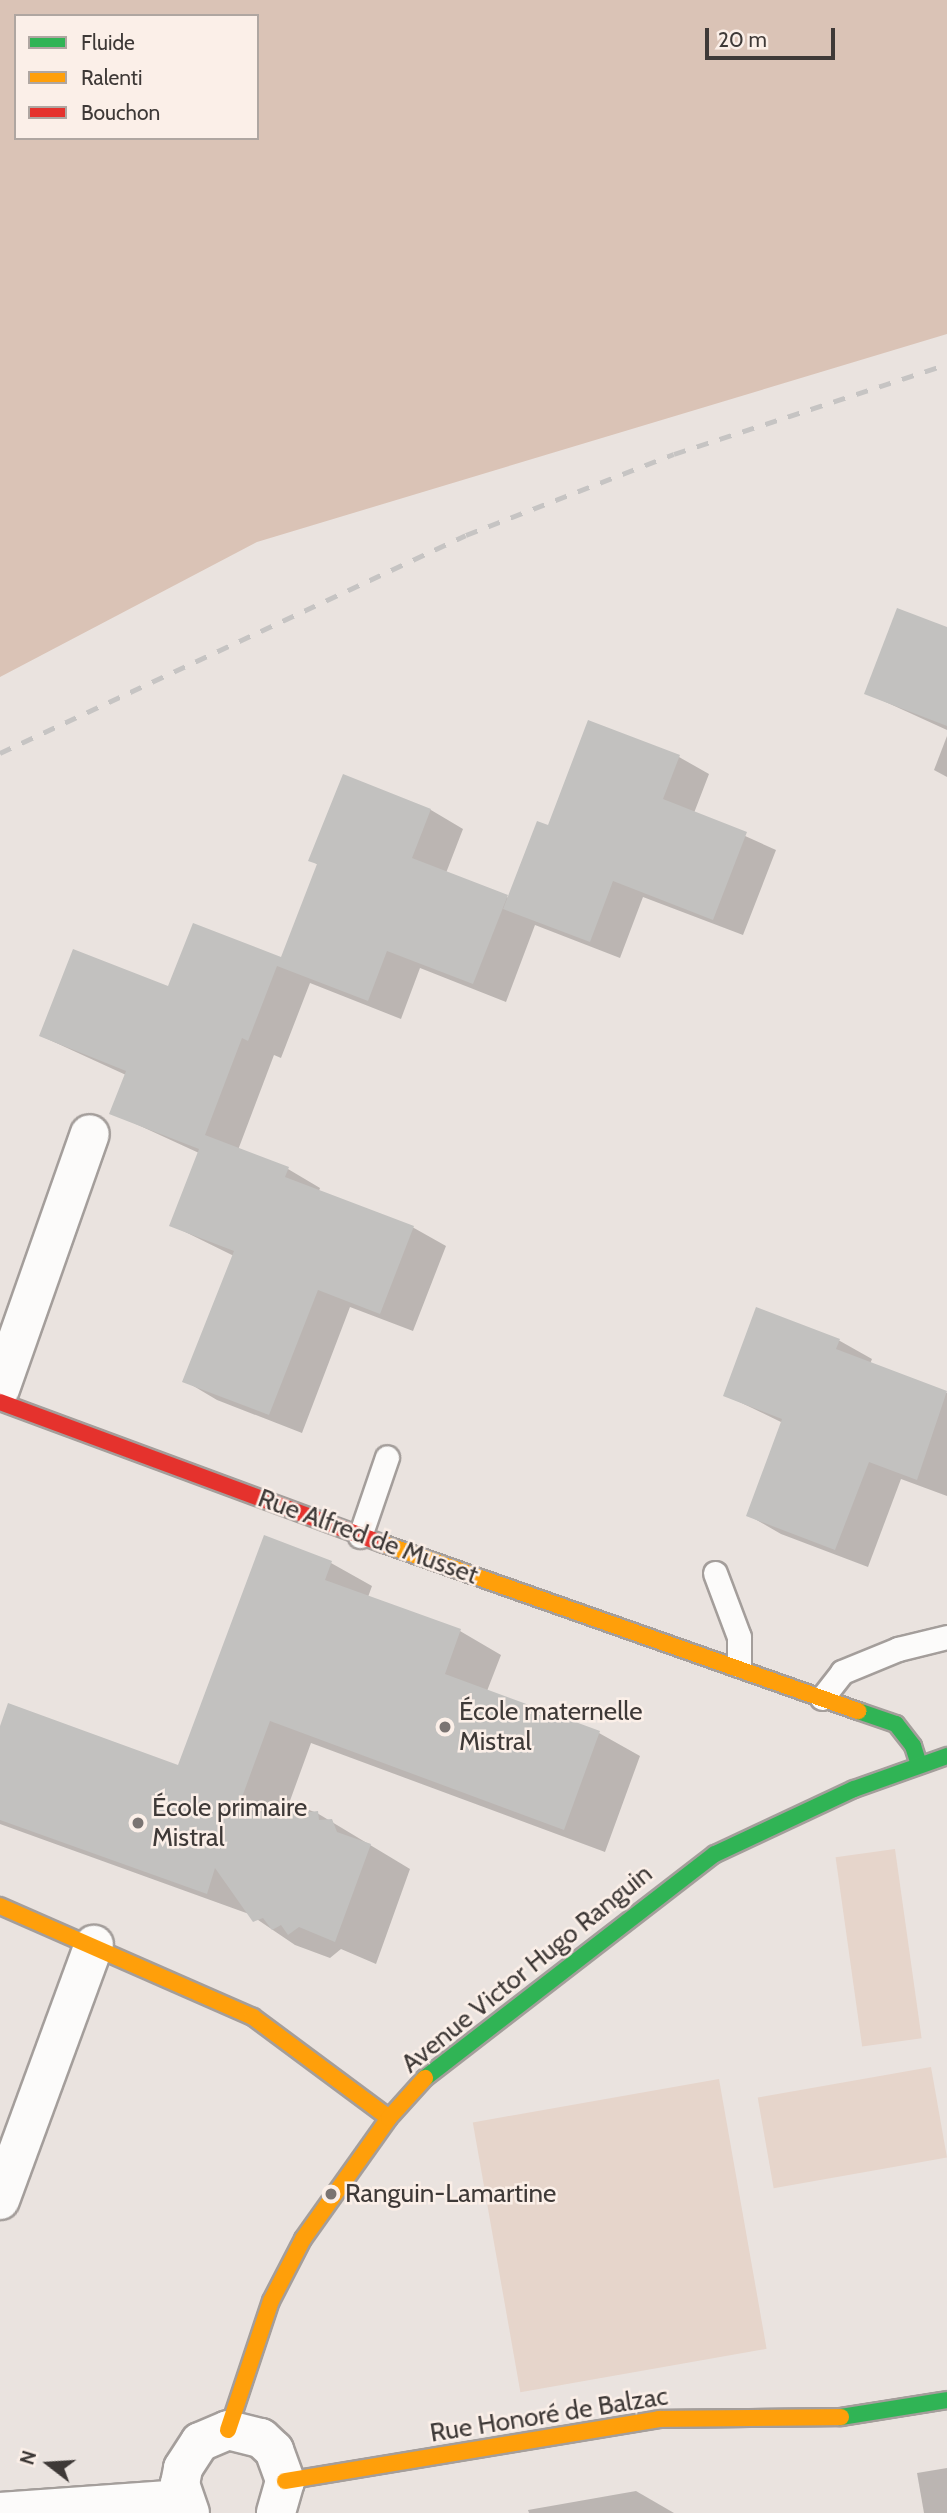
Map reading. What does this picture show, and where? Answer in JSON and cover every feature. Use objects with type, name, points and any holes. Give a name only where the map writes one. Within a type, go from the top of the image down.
[{"type":"street","points":[[0,1390],[90,1134]]},
{"type":"street","name":"Rue Alfred de Musset","points":[[0,1402],[360,1536],[739,1665],[897,1724],[913,1746],[919,1765]]},
{"type":"street","name":"Avenue Victor Hugo Ranguin","points":[[228,2430],[271,2301],[303,2239],[389,2118],[433,2068],[715,1854],[854,1789],[947,1756]]},
{"type":"street","points":[[0,1906],[253,2017],[389,2118]]},
{"type":"street","points":[[0,2200],[94,1945]]},
{"type":"street","name":"Rue Honoré de Balzac","points":[[280,2497],[659,2419],[832,2418],[947,2400]]},
{"type":"street","points":[[0,2512],[187,2506],[180,2484],[189,2454],[213,2434],[228,2430],[261,2438],[282,2464],[280,2497]]},
{"type":"lane","points":[[360,1536],[387,1457]]},
{"type":"lane","points":[[715,1573],[739,1637],[739,1665]]},
{"type":"lane","points":[[822,1698],[842,1672],[898,1649],[947,1637]]},
{"type":"shaded area","points":[[0,0],[947,0],[947,334],[257,542],[0,677]]},
{"type":"shaded area","points":[[895,1849],[922,2038],[862,2046],[836,1857]]},
{"type":"shaded area","points":[[931,2067],[947,2158],[774,2188],[758,2098]]},
{"type":"shaded area","points":[[719,2079],[767,2349],[520,2392],[473,2122]]},
{"type":"building","points":[[897,608],[947,627],[947,726],[864,694]]},
{"type":"building","points":[[588,720],[680,755],[663,799],[747,832],[713,920],[613,881],[590,942],[503,909],[537,821],[548,825]]},
{"type":"building","points":[[343,774],[431,809],[412,858],[508,895],[473,984],[387,951],[368,1001],[277,966],[248,1041],[242,1038],[205,1135],[289,1167],[285,1177],[414,1226],[380,1314],[318,1290],[269,1415],[182,1382],[234,1251],[169,1226],[199,1149],[109,1114],[126,1071],[39,1036],[73,949],[168,986],[193,923],[281,957],[317,864],[308,861]]},
{"type":"building","points":[[756,1307],[840,1339],[836,1349],[947,1391],[917,1480],[869,1462],[835,1550],[746,1516],[782,1419],[723,1396]]},
{"type":"building","points":[[264,1535],[332,1561],[325,1580],[461,1629],[445,1674],[600,1731],[564,1830],[270,1721],[234,1819],[299,1804],[302,1813],[318,1811],[319,1820],[332,1819],[337,1832],[371,1844],[335,1942],[299,1927],[288,1935],[281,1925],[272,1930],[263,1918],[253,1922],[215,1868],[207,1894],[0,1820],[0,1726],[8,1703],[178,1765]]},
{"type":"railway","points":[[0,753],[466,535],[674,454],[947,364]]},
{"type":"traffic: fast","points":[[858,1711],[896,1724],[913,1746],[919,1765]]},
{"type":"traffic: fast","points":[[425,2078],[715,1854],[854,1789],[947,1756]]},
{"type":"traffic: fast","points":[[841,2417],[947,2400]]},
{"type":"traffic: slow","points":[[384,1544],[858,1711]]},
{"type":"traffic: slow","points":[[0,1906],[253,2017],[389,2118]]},
{"type":"traffic: slow","points":[[228,2430],[271,2301],[303,2239],[389,2118],[425,2078]]},
{"type":"traffic: slow","points":[[285,2481],[659,2419],[841,2417]]},
{"type":"traffic: jam","points":[[0,1402],[384,1544]]},
{"type":"place","name":"École maternelle Mistral","points":[[445,1727]]},
{"type":"place","name":"École primaire Mistral","points":[[138,1823]]},
{"type":"place","name":"Ranguin-Lamartine","points":[[331,2194]]}]
